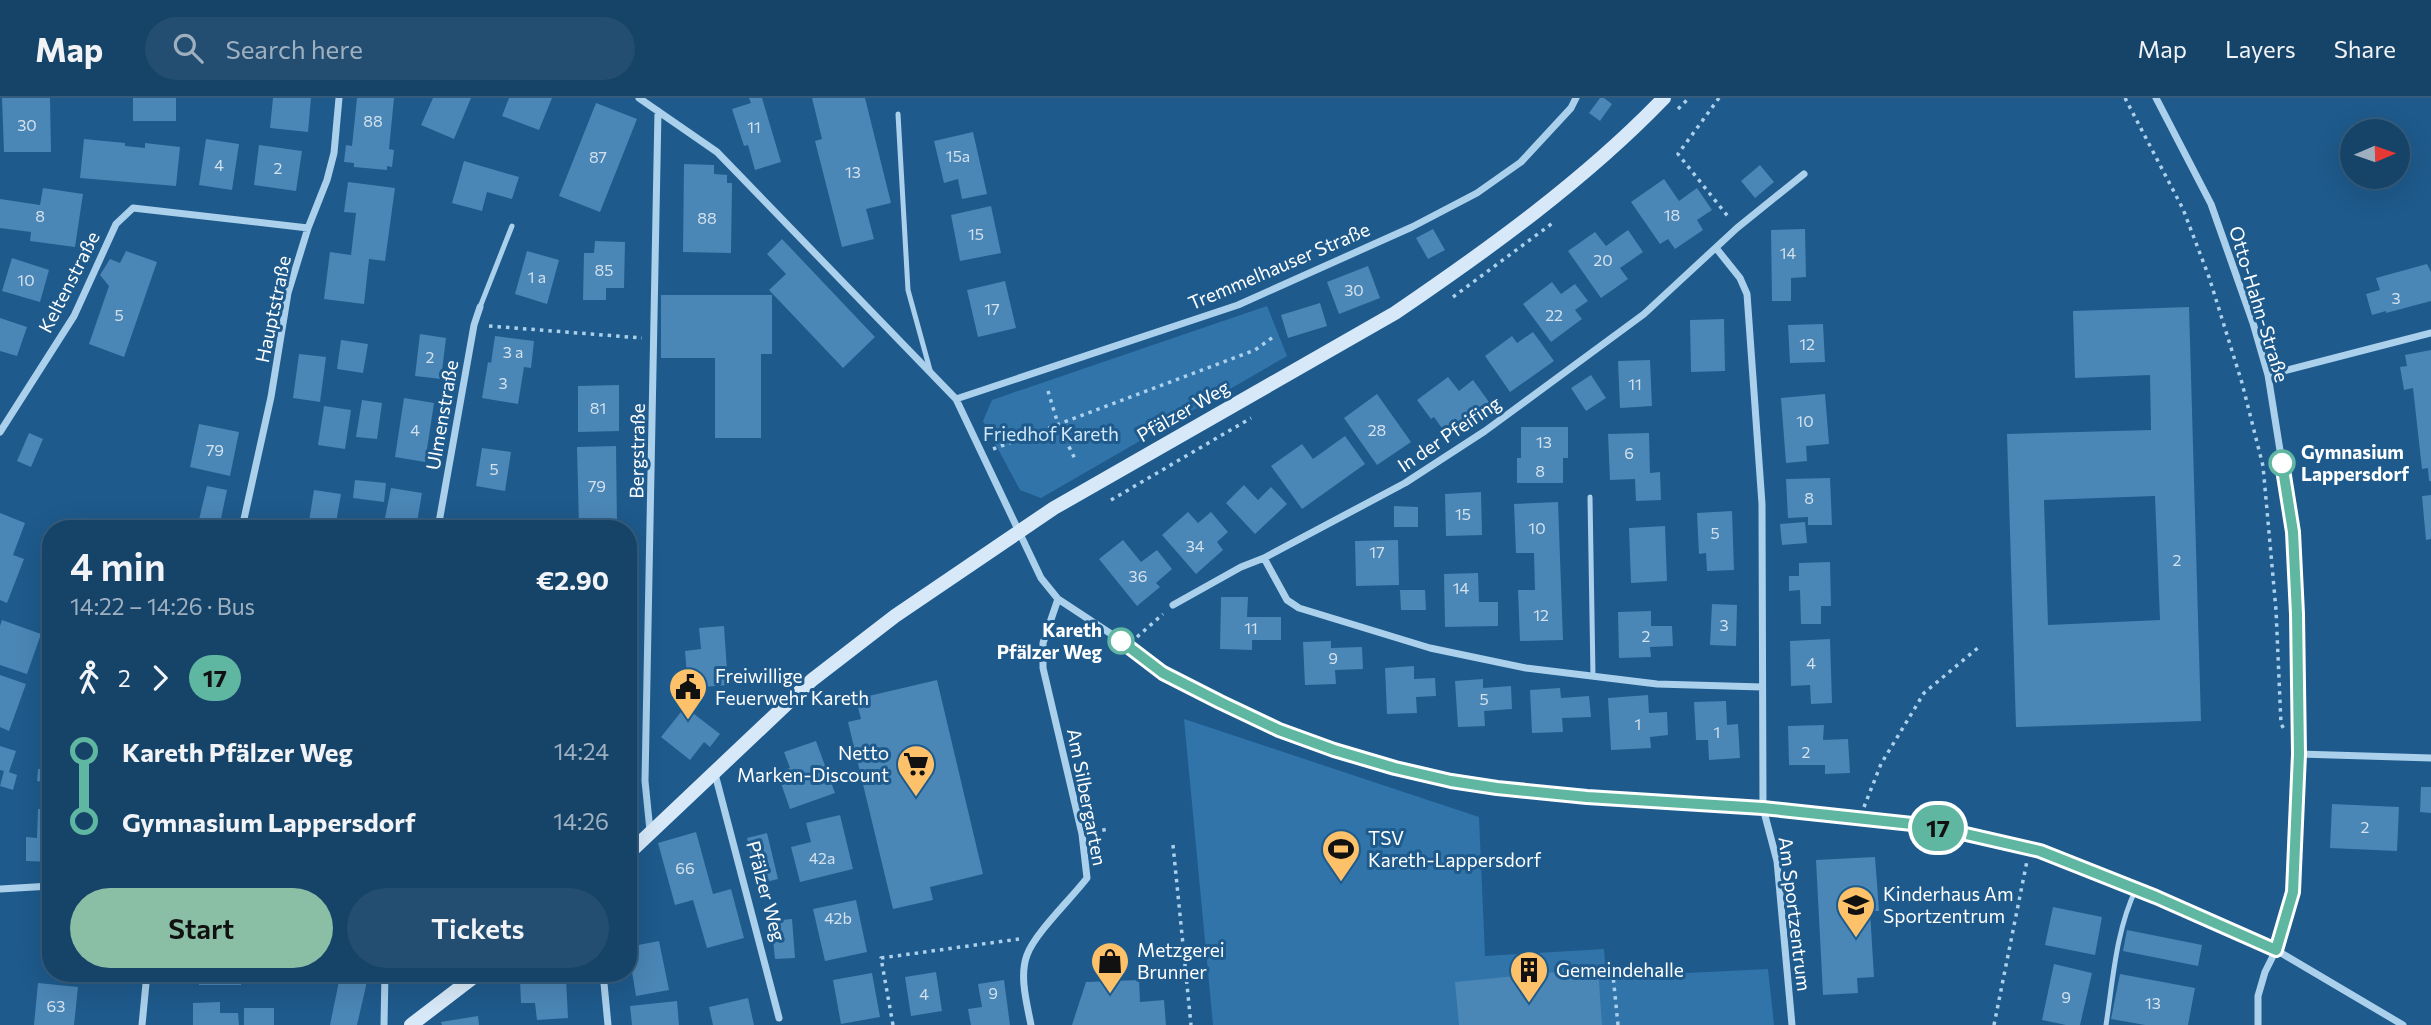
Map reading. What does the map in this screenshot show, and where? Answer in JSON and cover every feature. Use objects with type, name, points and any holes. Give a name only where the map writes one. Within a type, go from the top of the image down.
[{"type":"street","name":"Hauptstraße","points":[[244,520],[271,397],[288,293],[308,228],[327,180],[334,153],[340,98]]},
{"type":"street","points":[[639,98],[717,152],[956,398],[1020,531]]},
{"type":"street","name":"Tremmelhauser Straße","points":[[956,398],[1238,305],[1412,227],[1477,193],[1521,162],[1571,108],[1576,98]]},
{"type":"street","name":"Pfälzer Weg","points":[[637,845],[812,680],[895,616],[1054,508],[1376,326],[1448,277],[1545,203],[1614,146],[1664,98]]},
{"type":"street","name":"Otto-Hahn-Straße","points":[[2156,98],[2211,204],[2253,323],[2268,375],[2293,532],[2299,754],[2293,892],[2276,950],[2265,972],[2259,996],[2258,1025]]},
{"type":"street","name":"Bergstraße","points":[[650,834],[645,781],[658,111]]},
{"type":"street","name":"In der Pfeifing","points":[[1173,605],[1405,483],[1485,431],[1644,314],[1737,228],[1804,174]]},
{"type":"street","name":"Keltenstraße","points":[[0,432],[74,316],[116,224],[133,208],[308,228]]},
{"type":"street","points":[[1716,248],[1740,278],[1747,294],[1762,504],[1763,808]]},
{"type":"street","name":"Ulmenstraße","points":[[439,520],[474,325],[480,307]]},
{"type":"street","points":[[2268,375],[2431,333]]},
{"type":"street","points":[[0,413],[10,416]]},
{"type":"street","name":"Am Sportzentrum","points":[[1020,531],[1041,578],[1059,599],[1128,645],[1163,673],[1279,730],[1334,750],[1395,768],[1497,788],[1587,797],[1763,808],[1931,826],[2030,849],[2136,889],[2276,950],[2403,1025]]},
{"type":"street","points":[[1264,558],[1287,600],[1299,608],[1430,648],[1526,668],[1657,684],[1762,687]]},
{"type":"street","name":"Am Silbergarten","points":[[1031,1025],[1024,983],[1026,956],[1037,937],[1087,878],[1082,834],[1043,668],[1043,643],[1059,599]]},
{"type":"street","points":[[2299,754],[2431,758]]},
{"type":"street","name":"Pfälzer Weg","points":[[714,773],[779,1018]]},
{"type":"street","name":"Am Sportzentrum","points":[[1763,808],[1777,861],[1792,1025]]},
{"type":"street","points":[[0,889],[42,887]]},
{"type":"street","points":[[142,1025],[147,982]]},
{"type":"street","points":[[384,1025],[385,982]]},
{"type":"street","points":[[411,1025],[467,982]]},
{"type":"street","points":[[604,982],[608,1025]]},
{"type":"lane","points":[[898,114],[908,290],[931,373]]},
{"type":"lane","points":[[480,307],[512,226]]},
{"type":"lane","points":[[1590,497],[1593,676]]},
{"type":"lane","points":[[2106,1025],[2118,951],[2128,906],[2136,889]]},
{"type":"path","points":[[1719,98],[1678,153],[1737,228]]},
{"type":"path","points":[[2125,98],[2183,209],[2210,277],[2242,383],[2263,466],[2276,610],[2281,724],[2299,754]]},
{"type":"path","points":[[474,325],[654,339]]},
{"type":"path","points":[[982,453],[1255,350],[1276,335]]},
{"type":"path","points":[[1048,391],[1058,424],[1075,459]]},
{"type":"path","points":[[1111,500],[1154,475]]},
{"type":"path","points":[[1128,645],[1156,619]]},
{"type":"path","points":[[1860,818],[1881,764],[1924,693],[1979,647]]},
{"type":"path","points":[[1173,845],[1191,1025]]},
{"type":"path","points":[[1994,1025],[2030,849]]},
{"type":"path","points":[[893,1025],[881,958],[1037,937]]},
{"type":"path","points":[[1618,1025],[1613,975],[1623,965]]},
{"type":"green space","name":"Friedhof Kareth","points":[[1267,306],[1287,356],[1041,498],[1020,490],[983,421],[992,400]]},
{"type":"green space","name":"TSV Kareth-Lappersdorf","points":[[1184,719],[1479,817],[1485,956],[1604,949],[1606,977],[1768,969],[1774,1025],[1213,1025]]},
{"type":"building","points":[[2,98],[50,98],[51,152],[4,152]]},
{"type":"building","points":[[133,98],[176,98],[176,121],[133,121]]},
{"type":"building","points":[[273,98],[311,98],[308,132],[270,128]]},
{"type":"building","points":[[357,98],[394,98],[389,149],[394,150],[392,167],[387,166],[387,170],[354,167],[354,163],[344,162],[346,145],[352,146]]},
{"type":"building","points":[[433,98],[471,98],[454,139],[421,125]]},
{"type":"building","points":[[509,98],[552,98],[539,130],[502,116]]},
{"type":"building","points":[[749,98],[762,98],[781,162],[755,170],[748,145],[744,146],[732,109],[751,103]]},
{"type":"building","points":[[812,98],[865,98],[891,203],[866,209],[874,239],[842,247],[815,141],[822,139]]},
{"type":"building","points":[[1600,98],[1612,104],[1600,121],[1589,113]]},
{"type":"building","points":[[596,103],[637,119],[600,212],[559,196]]},
{"type":"building","points":[[973,132],[987,194],[962,199],[958,179],[944,183],[934,141]]},
{"type":"building","points":[[84,139],[145,148],[145,143],[180,147],[176,186],[80,178]]},
{"type":"building","points":[[206,139],[239,144],[232,190],[199,185]]},
{"type":"building","points":[[259,145],[302,151],[296,191],[254,185]]},
{"type":"building","points":[[464,161],[519,177],[512,199],[487,192],[482,211],[452,203]]},
{"type":"building","points":[[684,164],[714,165],[714,174],[727,175],[727,183],[732,183],[731,253],[683,252]]},
{"type":"building","points":[[1760,165],[1774,182],[1755,198],[1741,181]]},
{"type":"building","points":[[1664,179],[1679,201],[1697,188],[1712,210],[1697,220],[1703,230],[1675,249],[1668,239],[1660,244],[1631,202]]},
{"type":"building","points":[[348,182],[395,188],[385,261],[369,259],[364,304],[324,299],[330,252],[351,255],[356,213],[344,212]]},
{"type":"building","points":[[43,188],[83,194],[75,247],[30,241],[31,232],[0,228],[0,199],[40,205]]},
{"type":"building","points":[[991,206],[1001,253],[960,261],[951,215]]},
{"type":"building","points":[[1433,229],[1445,250],[1428,259],[1416,238]]},
{"type":"building","points":[[1805,229],[1806,277],[1791,278],[1791,301],[1772,301],[1771,230]]},
{"type":"building","points":[[1628,230],[1643,252],[1620,268],[1628,279],[1601,298],[1568,251],[1595,232],[1606,246]]},
{"type":"building","points":[[782,239],[875,337],[843,368],[769,290],[786,274],[767,254]]},
{"type":"building","points":[[595,241],[625,242],[624,288],[606,288],[606,300],[583,300],[584,253],[594,253]]},
{"type":"building","points":[[126,251],[157,262],[124,357],[89,344],[109,286],[100,275],[110,259],[120,263]]},
{"type":"building","points":[[527,251],[559,260],[547,304],[515,294]]},
{"type":"building","points":[[12,258],[49,270],[40,302],[2,291]]},
{"type":"building","points":[[2427,264],[2431,272],[2431,301],[2372,315],[2366,294],[2380,290],[2376,278]]},
{"type":"building","points":[[1368,266],[1380,298],[1339,314],[1327,282]]},
{"type":"building","points":[[1005,281],[1016,328],[978,337],[967,290]]},
{"type":"building","points":[[1552,282],[1561,294],[1575,284],[1588,301],[1575,310],[1582,319],[1551,342],[1523,304]]},
{"type":"building","points":[[661,295],[772,295],[772,354],[761,354],[761,438],[715,438],[715,358],[661,358]]},
{"type":"building","points":[[1320,303],[1327,326],[1288,338],[1281,315]]},
{"type":"building","points":[[2189,307],[2201,721],[2016,727],[2007,434],[2151,430],[2150,375],[2075,378],[2073,311]],"holes":[[[2155,496],[2160,620],[2048,625],[2044,500]]]},
{"type":"building","points":[[0,318],[27,327],[17,356],[0,351]]},
{"type":"building","points":[[1724,319],[1725,371],[1691,372],[1690,320]]},
{"type":"building","points":[[1823,324],[1825,362],[1790,363],[1788,325]]},
{"type":"building","points":[[1533,332],[1554,361],[1510,392],[1485,356],[1512,336],[1517,343]]},
{"type":"building","points":[[420,334],[446,338],[441,379],[415,376]]},
{"type":"building","points":[[495,336],[534,341],[531,368],[524,367],[518,404],[482,398]]},
{"type":"building","points":[[341,340],[368,344],[363,373],[337,369]]},
{"type":"building","points":[[2431,350],[2429,481],[2428,468],[2422,469],[2413,388],[2404,390],[2400,367],[2407,366],[2405,355]]},
{"type":"building","points":[[299,354],[326,357],[320,402],[293,398]]},
{"type":"building","points":[[1650,360],[1652,406],[1620,408],[1618,361]]},
{"type":"building","points":[[1591,375],[1606,398],[1586,411],[1571,388]]},
{"type":"building","points":[[1448,377],[1459,391],[1473,380],[1489,402],[1446,434],[1417,400]]},
{"type":"building","points":[[619,385],[619,431],[578,432],[578,386]]},
{"type":"building","points":[[1377,394],[1411,442],[1377,465],[1344,418]]},
{"type":"building","points":[[1825,394],[1829,444],[1806,446],[1807,461],[1786,463],[1781,398]]},
{"type":"building","points":[[404,398],[434,403],[425,462],[395,457]]},
{"type":"building","points":[[362,400],[382,403],[377,439],[356,437]]},
{"type":"building","points":[[324,406],[351,410],[345,449],[318,445]]},
{"type":"building","points":[[199,424],[239,432],[230,476],[190,467]]},
{"type":"building","points":[[1521,427],[1568,427],[1568,458],[1563,458],[1563,483],[1517,483],[1517,458],[1521,458]]},
{"type":"building","points":[[29,433],[43,439],[31,467],[17,461]]},
{"type":"building","points":[[1649,433],[1650,473],[1660,472],[1661,500],[1636,501],[1635,479],[1610,480],[1608,434]]},
{"type":"building","points":[[1345,436],[1365,464],[1302,509],[1271,466],[1302,444],[1313,459]]},
{"type":"building","points":[[616,446],[617,520],[579,520],[577,447]]},
{"type":"building","points":[[482,448],[511,452],[505,491],[476,486]]},
{"type":"building","points":[[1830,478],[1832,525],[1808,525],[1808,517],[1788,518],[1786,479]]},
{"type":"building","points":[[355,480],[386,483],[384,502],[353,498]]},
{"type":"building","points":[[1244,485],[1258,500],[1271,487],[1287,504],[1255,534],[1226,503]]},
{"type":"building","points":[[207,486],[227,490],[221,520],[199,520]]},
{"type":"building","points":[[391,488],[422,493],[417,520],[385,520]]},
{"type":"building","points":[[314,490],[341,494],[336,520],[309,520]]},
{"type":"building","points":[[1481,492],[1482,535],[1446,536],[1445,494]]},
{"type":"building","points":[[2431,495],[2431,539],[2426,540],[2422,496]]},
{"type":"building","points":[[1558,502],[1563,640],[1520,641],[1518,590],[1535,590],[1534,553],[1516,553],[1514,504]]},
{"type":"building","points":[[1394,506],[1418,507],[1418,527],[1394,527]]},
{"type":"building","points":[[1732,511],[1734,570],[1707,571],[1706,553],[1699,554],[1697,513]]},
{"type":"building","points":[[1188,512],[1198,523],[1211,512],[1228,532],[1217,542],[1223,550],[1196,574],[1162,535]]},
{"type":"building","points":[[0,513],[25,523],[13,555],[24,559],[7,603],[0,600]]},
{"type":"building","points":[[1805,522],[1807,543],[1782,545],[1780,524]]},
{"type":"building","points":[[1665,526],[1667,581],[1631,583],[1629,528]]},
{"type":"building","points":[[1123,540],[1141,562],[1157,550],[1172,569],[1156,583],[1160,587],[1137,606],[1099,559]]},
{"type":"building","points":[[1398,540],[1399,585],[1356,586],[1355,541]]},
{"type":"building","points":[[1830,562],[1831,606],[1821,606],[1821,624],[1801,624],[1800,590],[1789,591],[1789,576],[1799,576],[1799,563]]},
{"type":"building","points":[[1478,573],[1479,602],[1498,602],[1498,626],[1445,627],[1444,574]]},
{"type":"building","points":[[1400,590],[1425,590],[1426,610],[1401,610]]},
{"type":"building","points":[[1221,597],[1248,597],[1247,617],[1281,617],[1281,640],[1252,640],[1252,650],[1220,649]]},
{"type":"building","points":[[1712,604],[1737,605],[1736,646],[1710,645]]},
{"type":"building","points":[[1651,611],[1651,626],[1672,626],[1673,646],[1650,647],[1651,657],[1619,658],[1618,612]]},
{"type":"building","points":[[2,620],[41,634],[27,674],[0,665]]},
{"type":"building","points":[[724,626],[728,685],[688,688],[685,651],[701,649],[699,628]]},
{"type":"building","points":[[1830,639],[1832,703],[1811,704],[1810,685],[1791,686],[1790,641]]},
{"type":"building","points":[[1331,641],[1331,648],[1362,647],[1363,669],[1335,670],[1336,684],[1305,685],[1303,642]]},
{"type":"building","points":[[1414,666],[1414,679],[1435,678],[1436,696],[1416,697],[1417,713],[1387,714],[1385,668]]},
{"type":"building","points":[[0,675],[26,684],[9,731],[0,727]]},
{"type":"building","points":[[1483,679],[1483,688],[1511,686],[1512,709],[1484,711],[1485,726],[1458,727],[1455,681]]},
{"type":"building","name":"Netto Marken-Discount","points":[[937,680],[983,874],[930,887],[933,900],[893,909],[848,722],[861,719],[856,699]]},
{"type":"building","points":[[1560,688],[1561,698],[1589,696],[1591,717],[1562,718],[1563,732],[1532,733],[1530,690]]},
{"type":"building","points":[[1648,695],[1649,713],[1667,712],[1668,735],[1650,737],[1651,748],[1611,750],[1608,698]]},
{"type":"building","points":[[1726,701],[1727,725],[1738,724],[1740,758],[1709,760],[1708,740],[1696,740],[1694,702]]},
{"type":"building","name":"Freiwillige Feuerwehr Kareth","points":[[685,707],[720,734],[710,747],[704,742],[690,760],[661,737]]},
{"type":"building","points":[[1824,725],[1823,740],[1848,739],[1850,773],[1825,774],[1825,765],[1789,765],[1788,726]]},
{"type":"building","points":[[816,741],[835,793],[790,809],[777,772],[790,768],[784,752]]},
{"type":"building","points":[[0,746],[16,751],[9,772],[17,775],[13,790],[0,786],[4,771],[0,770]]},
{"type":"building","points":[[38,769],[42,769],[42,782],[37,781]]},
{"type":"building","points":[[2421,787],[2431,787],[2431,813],[2420,812]]},
{"type":"building","points":[[2332,804],[2399,807],[2397,851],[2330,848]]},
{"type":"building","points":[[38,809],[42,809],[42,862],[26,861],[26,837],[37,838]]},
{"type":"building","points":[[840,815],[853,869],[800,882],[791,847],[811,842],[806,823]]},
{"type":"building","points":[[696,832],[713,894],[731,889],[744,938],[707,948],[693,900],[675,905],[658,843]]},
{"type":"building","points":[[767,833],[778,879],[758,884],[747,838]]},
{"type":"building","points":[[1875,857],[1879,911],[1870,911],[1874,977],[1857,978],[1858,993],[1823,995],[1816,860]]},
{"type":"building","points":[[856,900],[867,952],[825,961],[813,909]]},
{"type":"building","points":[[2053,907],[2102,917],[2095,955],[2045,945]]},
{"type":"building","points":[[792,919],[795,958],[775,959],[771,921]]},
{"type":"building","points":[[2127,930],[2202,945],[2198,966],[2123,951]]},
{"type":"building","points":[[659,941],[669,990],[636,996],[634,982],[637,982],[637,945]]},
{"type":"building","points":[[2054,964],[2092,973],[2080,1025],[2042,1020]]},
{"type":"building","name":"Gemeindehalle","points":[[1598,968],[1602,1025],[1459,1025],[1455,982]]},
{"type":"building","points":[[936,972],[942,1011],[911,1016],[905,977]]},
{"type":"building","points":[[872,973],[880,1017],[841,1024],[833,980]]},
{"type":"building","points":[[2120,974],[2195,988],[2188,1025],[2145,1025],[2111,1019]]},
{"type":"building","points":[[1004,980],[1010,1025],[971,1025],[968,1009],[982,1007],[978,984]]},
{"type":"building","points":[[1139,980],[1140,1002],[1164,1000],[1166,1025],[1072,1025],[1086,982]]},
{"type":"building","points":[[199,982],[241,982],[241,985],[199,985]]},
{"type":"building","points":[[338,982],[366,982],[357,1025],[330,1025]]},
{"type":"building","points":[[520,982],[566,982],[568,1018],[537,1020],[535,1003],[521,1003]]},
{"type":"building","points":[[38,983],[78,987],[74,1025],[34,1025]]},
{"type":"building","points":[[748,998],[754,1025],[713,1025],[709,1007]]},
{"type":"building","points":[[677,1001],[679,1025],[632,1025],[630,1006]]},
{"type":"building","points":[[220,1002],[220,1013],[238,1013],[239,1025],[193,1025],[193,1003]]},
{"type":"building","points":[[244,1008],[274,1008],[274,1025],[244,1025]]},
{"type":"building","points":[[478,1016],[479,1025],[442,1025],[441,1022]]},
{"type":"bus line","name":"17","points":[[1121,641],[1163,673],[1279,730],[1395,768],[1497,788],[1587,797],[1763,808],[1931,826],[2040,851],[2156,897],[2276,950],[2293,892],[2299,754],[2293,532],[2282,463]]},
{"type":"place","name":"Gymnasium Lappersdorf","points":[[2282,463]]},
{"type":"place","name":"Kareth Pfälzer Weg","points":[[1121,641]]},
{"type":"place","name":"Freiwillige Feuerwehr Kareth","points":[[688,721]]},
{"type":"place","name":"Netto Marken-Discount","points":[[916,798]]},
{"type":"place","name":"TSV Kareth-Lappersdorf","points":[[1341,883]]},
{"type":"place","name":"Kinderhaus Am Sportzentrum","points":[[1856,939]]},
{"type":"place","name":"Metzgerei Brunner","points":[[1110,995]]},
{"type":"place","name":"Gemeindehalle","points":[[1529,1004]]}]
